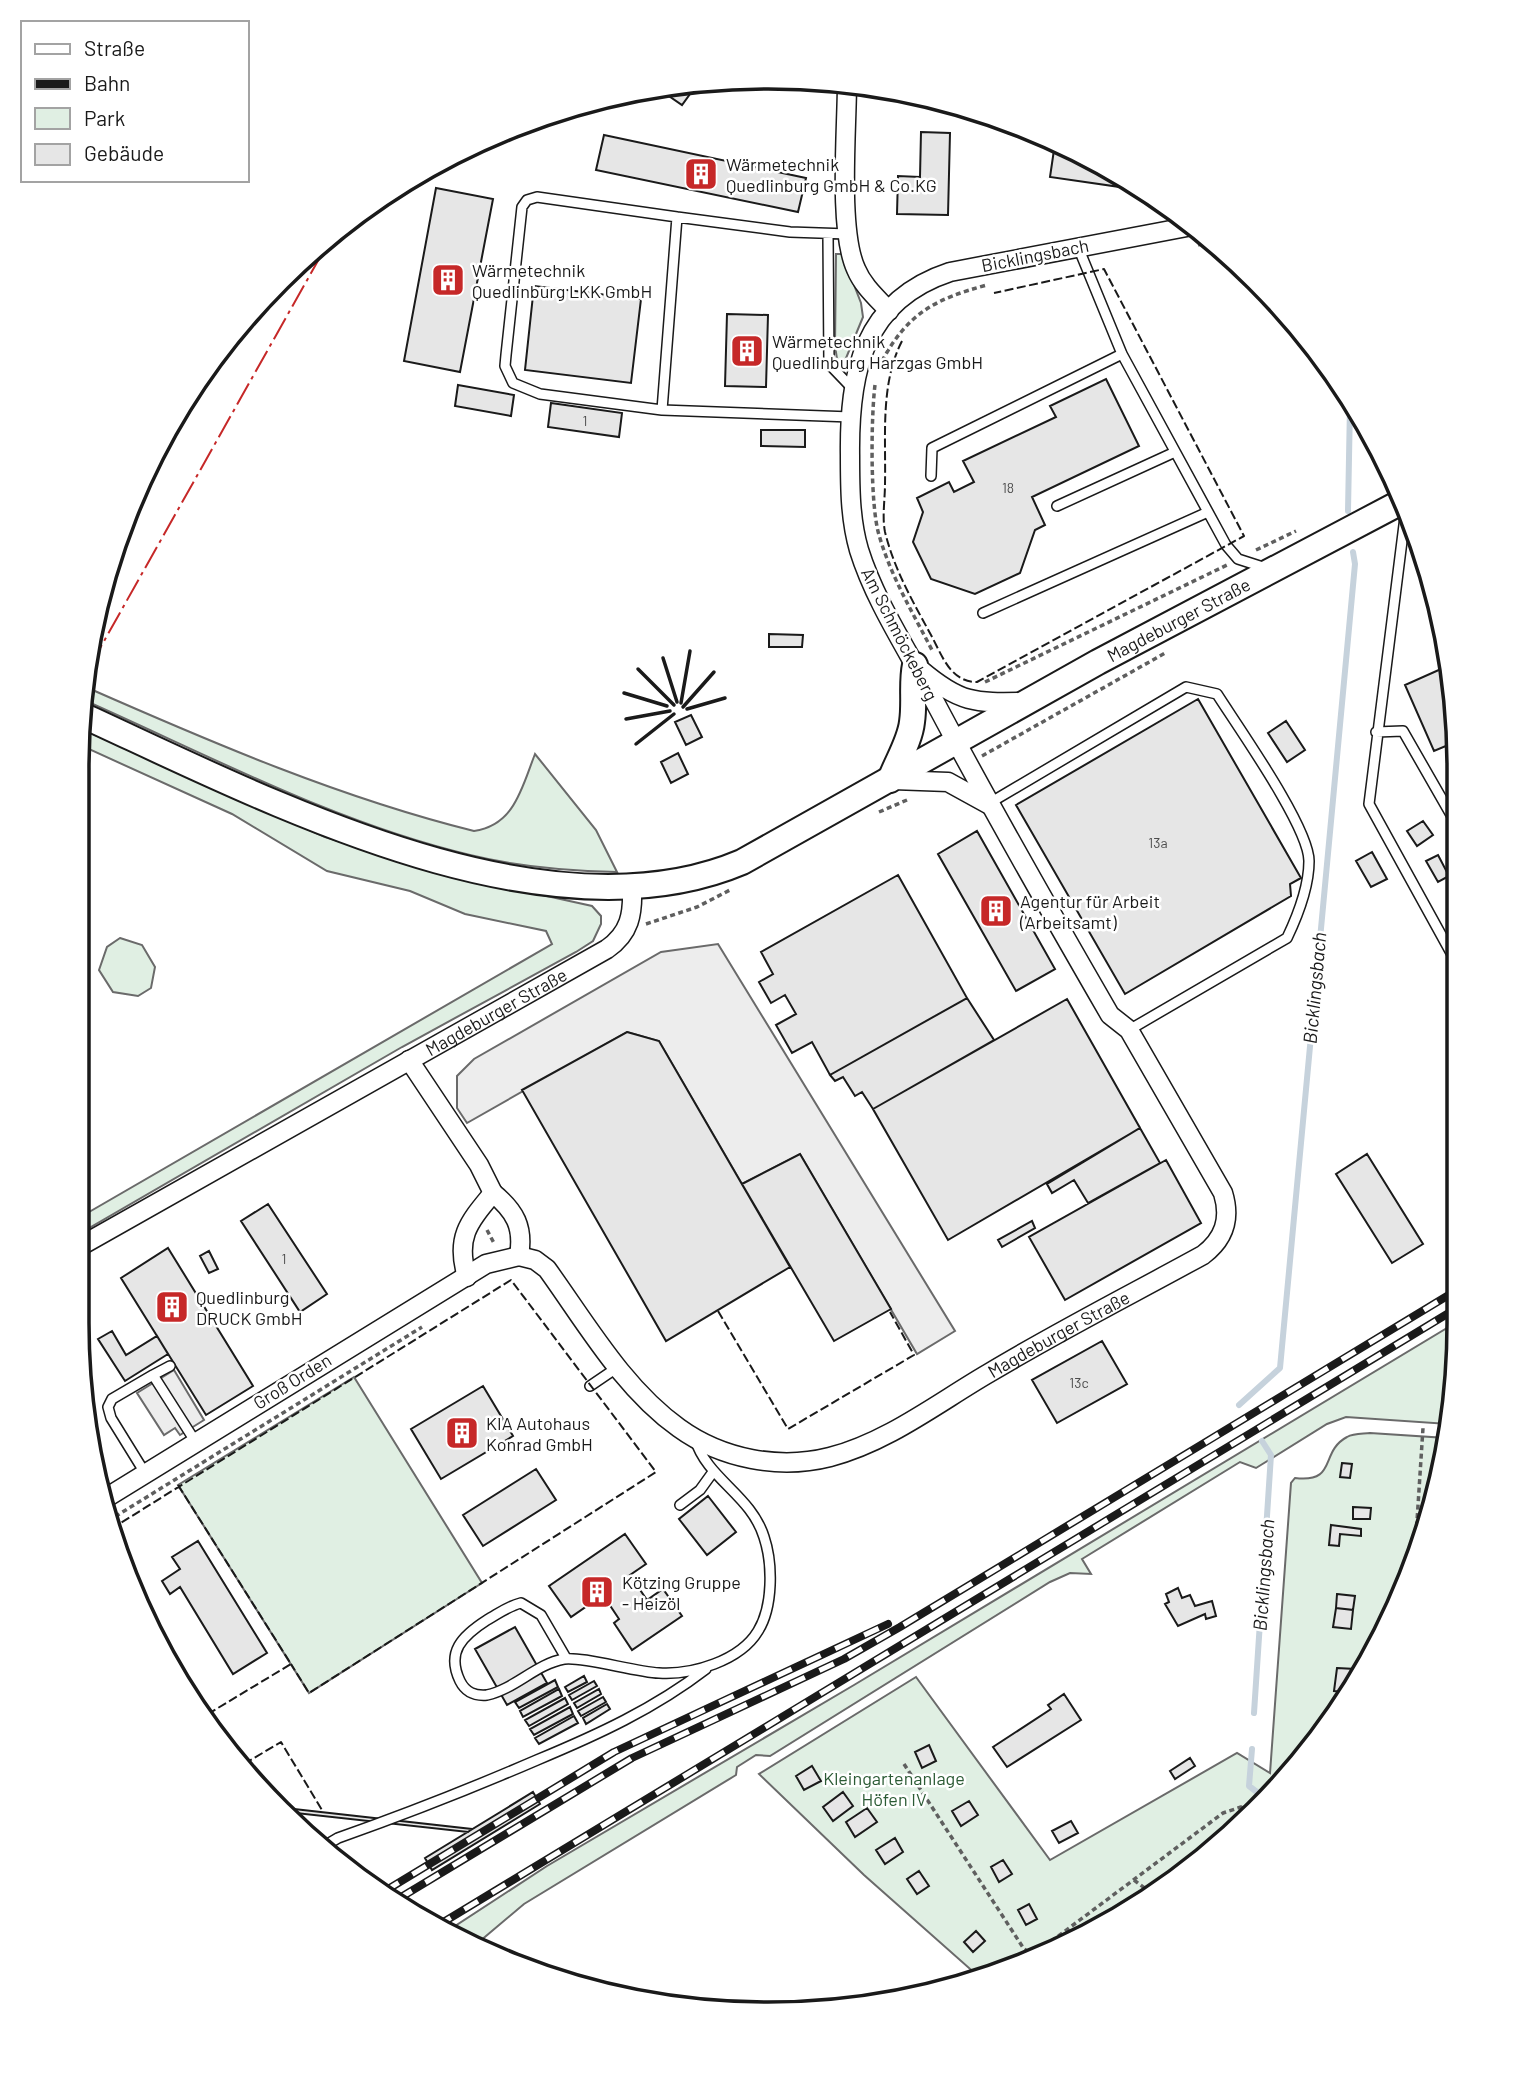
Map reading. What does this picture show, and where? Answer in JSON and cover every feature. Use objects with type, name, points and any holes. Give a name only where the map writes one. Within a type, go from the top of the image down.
[{"type":"main road","name":"Magdeburger Straße","points":[[91,719],[286,807],[399,847],[526,879],[573,886],[632,888],[690,880],[736,864],[1272,570],[1391,499]]},
{"type":"main road","points":[[890,780],[912,726],[911,684],[925,660]]},
{"type":"street","points":[[847,94],[848,234],[857,272],[889,311]]},
{"type":"street","name":"Bicklingsbach","points":[[889,311],[913,289],[930,279],[1077,245],[1179,228]]},
{"type":"street","name":"Am Schmöckeberg","points":[[889,311],[863,350],[852,388],[851,508],[859,550],[872,582],[925,660],[956,743]]},
{"type":"street","points":[[925,660],[949,694],[962,699],[1027,702]]},
{"type":"street","name":"Magdeburger Straße","points":[[502,1260],[535,1260],[547,1269],[618,1367],[659,1412],[694,1437],[734,1455],[774,1462],[814,1460],[876,1440],[992,1371],[1203,1255],[1216,1244],[1227,1216],[1223,1193],[1129,1031],[1110,1014],[988,804],[956,743]]},
{"type":"street","points":[[890,780],[948,782],[988,804]]},
{"type":"street","points":[[626,931],[633,908],[632,888]]},
{"type":"street","name":"Magdeburger Straße","points":[[89,1241],[607,948],[626,931]]},
{"type":"street","points":[[409,1060],[479,1164],[493,1192],[509,1206],[521,1228],[502,1260]]},
{"type":"street","points":[[467,1277],[462,1257],[464,1236],[468,1223],[493,1192]]},
{"type":"street","name":"Groß Orden","points":[[111,1494],[467,1277],[502,1260]]},
{"type":"lane","points":[[848,234],[828,235],[537,197],[527,200],[522,207],[506,355],[508,375],[522,389],[662,410],[851,418]]},
{"type":"lane","points":[[662,410],[677,217]]},
{"type":"lane","points":[[828,235],[830,364],[852,388]]},
{"type":"lane","points":[[1077,245],[1122,354],[1226,545],[1238,559],[1272,570]]},
{"type":"lane","points":[[931,476],[932,448],[1122,354]]},
{"type":"lane","points":[[1057,506],[1175,452]]},
{"type":"lane","points":[[983,612],[1208,512]]},
{"type":"lane","points":[[1403,530],[1369,804],[1447,945]]},
{"type":"lane","points":[[988,804],[1186,687],[1217,694],[1302,831],[1310,860],[1297,916],[1287,938],[1129,1031]]},
{"type":"lane","points":[[1376,732],[1403,731],[1447,808]]},
{"type":"lane","points":[[145,1473],[110,1418],[108,1407],[111,1399],[170,1366]]},
{"type":"lane","points":[[590,1386],[618,1367]]},
{"type":"lane","points":[[153,1375],[195,1441]]},
{"type":"lane","points":[[331,1842],[468,1791],[607,1732],[678,1691],[713,1664],[748,1643],[758,1632],[765,1615],[770,1576],[767,1548],[757,1521],[736,1491],[713,1472],[702,1458],[694,1437]]},
{"type":"lane","points":[[680,1505],[700,1490],[713,1472]]},
{"type":"lane","points":[[566,1658],[556,1646],[541,1615],[520,1603],[511,1605],[466,1635],[457,1646],[453,1660],[463,1687],[480,1696],[503,1690],[566,1658],[658,1673],[691,1671],[713,1664]]},
{"type":"path","points":[[1194,246],[1199,244]]},
{"type":"path","points":[[878,370],[895,336],[911,318],[928,307],[988,285]]},
{"type":"path","points":[[877,378],[873,401],[874,507],[877,531],[925,660]]},
{"type":"path","points":[[973,688],[1278,538],[1304,529]]},
{"type":"path","points":[[626,931],[697,907],[743,883]]},
{"type":"path","points":[[478,1211],[502,1260]]},
{"type":"path","points":[[117,1515],[428,1324]]},
{"type":"path","points":[[1417,1522],[1423,1429]]},
{"type":"path","points":[[904,1764],[1027,1951]]},
{"type":"path","points":[[1058,1937],[1223,1813],[1242,1808]]},
{"type":"path","points":[[1134,1880],[1144,1888]]},
{"type":"green space","points":[[836,254],[842,254],[861,303],[863,317],[844,363],[837,359],[835,346]]},
{"type":"green space","points":[[94,691],[230,749],[326,786],[424,818],[474,831],[488,827],[508,813],[521,791],[535,754],[596,830],[617,872],[544,868],[470,855],[372,826],[275,787],[93,704]]},
{"type":"green space","points":[[91,733],[325,837],[447,874],[592,906],[601,916],[601,924],[593,941],[576,952],[402,1047],[89,1228],[89,1212],[552,944],[546,931],[465,914],[410,891],[327,871],[232,814],[90,749]]},
{"type":"green space","points":[[120,938],[142,945],[155,967],[151,988],[138,996],[113,992],[99,970],[107,947]]},
{"type":"green space","points":[[1447,1328],[1439,1423],[1346,1417],[1327,1424],[1256,1468],[1240,1462],[1082,1559],[1091,1574],[1070,1573],[1050,1582],[770,1756],[756,1755],[737,1767],[736,1775],[524,1904],[483,1939],[456,1926],[547,1866],[854,1685]]},
{"type":"green space","points":[[354,1377],[482,1583],[309,1693],[178,1485]]},
{"type":"green space","name":"Kleingartenanlage Höfen IV","points":[[1356,1434],[1437,1437],[1424,1499],[1411,1541],[1377,1623],[1332,1700],[1278,1771],[1248,1803],[1181,1861],[1107,1911],[1028,1950],[972,1970],[864,1875],[759,1774],[916,1677],[1050,1860],[1237,1753],[1270,1773],[1291,1483],[1295,1478],[1317,1476],[1327,1465],[1338,1443]]},
{"type":"shaded area","points":[[718,944],[955,1331],[917,1354],[800,1154],[742,1184],[659,1041],[627,1032],[467,1123],[457,1108],[457,1076],[474,1059],[661,952]]},
{"type":"shaded area","points":[[174,1370],[204,1420],[180,1435],[175,1428],[164,1435],[137,1393]]},
{"type":"building","points":[[690,94],[682,105],[670,97]]},
{"type":"building","points":[[921,132],[950,133],[948,215],[897,214],[898,176],[920,177]]},
{"type":"building","name":"Wärmetechnik Quedlinburg GmbH & Co.KG","points":[[604,135],[806,178],[798,212],[596,170]]},
{"type":"building","points":[[1054,153],[1118,187],[1050,177]]},
{"type":"building","name":"Wärmetechnik Quedlinburg LKK GmbH","points":[[436,188],[493,199],[460,372],[404,361]]},
{"type":"building","name":"Wärmetechnik Quedlinburg LKK GmbH","points":[[534,286],[641,299],[631,383],[525,370]]},
{"type":"building","name":"Wärmetechnik Quedlinburg Harzgas GmbH","points":[[727,314],[768,315],[766,387],[725,386]]},
{"type":"building","points":[[1106,379],[1139,446],[1032,497],[1045,525],[1035,530],[1020,573],[975,594],[931,579],[913,542],[923,512],[917,498],[949,482],[954,492],[974,482],[963,461],[1056,417],[1050,406]]},
{"type":"building","points":[[458,385],[514,395],[511,416],[455,406]]},
{"type":"building","points":[[551,403],[622,413],[619,437],[548,427]]},
{"type":"building","points":[[761,430],[805,430],[805,447],[761,446]]},
{"type":"building","points":[[769,634],[803,635],[802,647],[769,647]]},
{"type":"building","points":[[1439,670],[1446,746],[1434,751],[1405,685]]},
{"type":"building","points":[[1198,699],[1301,878],[1290,884],[1291,896],[1125,994],[1016,805]]},
{"type":"building","points":[[691,715],[702,737],[686,745],[675,722]]},
{"type":"building","points":[[1286,721],[1305,750],[1287,762],[1268,733]]},
{"type":"building","points":[[678,753],[688,774],[671,783],[661,762]]},
{"type":"building","points":[[1423,821],[1433,835],[1417,846],[1407,831]]},
{"type":"building","name":"Agentur für Arbeit (Arbeitsamt)","points":[[977,831],[1055,969],[1016,991],[938,854]]},
{"type":"building","points":[[1372,852],[1387,879],[1371,887],[1356,861]]},
{"type":"building","points":[[1438,855],[1447,877],[1438,882],[1426,861]]},
{"type":"building","points":[[898,875],[967,998],[830,1075],[812,1042],[792,1053],[776,1025],[796,1014],[785,995],[771,1003],[759,982],[773,974],[761,952]]},
{"type":"building","points":[[967,998],[994,1040],[873,1109],[862,1092],[855,1096],[843,1077],[835,1081],[830,1075]]},
{"type":"building","points":[[1067,999],[1140,1128],[948,1240],[873,1109]]},
{"type":"building","points":[[627,1032],[659,1041],[790,1267],[666,1341],[522,1090]]},
{"type":"building","points":[[1140,1128],[1160,1163],[1088,1203],[1074,1180],[1052,1193],[1047,1184]]},
{"type":"building","points":[[800,1154],[891,1309],[834,1341],[742,1184]]},
{"type":"building","points":[[1367,1154],[1423,1244],[1392,1263],[1336,1174]]},
{"type":"building","points":[[1166,1160],[1201,1223],[1065,1300],[1029,1237]]},
{"type":"building","points":[[268,1204],[327,1294],[300,1312],[241,1221]]},
{"type":"building","points":[[1032,1221],[1035,1228],[1002,1247],[998,1240]]},
{"type":"building","name":"Quedlinburg DRUCK GmbH","points":[[168,1248],[253,1386],[206,1415],[121,1278]]},
{"type":"building","points":[[209,1251],[218,1269],[209,1273],[200,1256]]},
{"type":"building","points":[[112,1331],[126,1355],[157,1336],[168,1354],[125,1381],[98,1339]]},
{"type":"building","points":[[1102,1341],[1127,1384],[1057,1423],[1032,1380]]},
{"type":"building","name":"KIA Autohaus Konrad GmbH","points":[[483,1386],[513,1436],[441,1479],[411,1429]]},
{"type":"building","points":[[1342,1463],[1352,1464],[1350,1478],[1340,1477]]},
{"type":"building","points":[[536,1469],[556,1500],[483,1546],[463,1515]]},
{"type":"building","points":[[708,1496],[736,1532],[707,1555],[679,1519]]},
{"type":"building","points":[[1353,1507],[1371,1508],[1370,1519],[1353,1519]]},
{"type":"building","points":[[1331,1525],[1361,1529],[1361,1536],[1340,1534],[1339,1546],[1329,1545]]},
{"type":"building","name":"Kötzing Gruppe - Heizöl","points":[[625,1534],[646,1564],[630,1575],[647,1600],[663,1589],[682,1616],[632,1650],[614,1623],[619,1619],[603,1595],[571,1617],[549,1586]]},
{"type":"building","points":[[198,1541],[267,1653],[233,1674],[180,1587],[170,1594],[162,1581],[180,1569],[172,1557]]},
{"type":"building","points":[[1178,1588],[1182,1598],[1190,1595],[1195,1606],[1212,1601],[1216,1616],[1206,1619],[1205,1614],[1178,1626],[1165,1604],[1169,1602],[1166,1594]]},
{"type":"building","points":[[1337,1594],[1355,1596],[1353,1610],[1336,1608]]},
{"type":"building","points":[[1336,1608],[1353,1610],[1351,1629],[1333,1627]]},
{"type":"building","points":[[515,1627],[547,1683],[507,1705],[475,1649]]},
{"type":"building","points":[[1337,1668],[1352,1669],[1338,1691],[1334,1691]]},
{"type":"building","points":[[584,1676],[587,1682],[568,1692],[565,1687]]},
{"type":"building","points":[[555,1680],[558,1687],[519,1708],[515,1702]]},
{"type":"building","points":[[594,1681],[597,1686],[572,1700],[569,1695]]},
{"type":"building","points":[[559,1689],[562,1696],[523,1717],[520,1711]]},
{"type":"building","points":[[599,1689],[601,1694],[577,1708],[574,1703]]},
{"type":"building","points":[[1064,1694],[1081,1720],[1007,1767],[993,1747],[1051,1709],[1048,1705]]},
{"type":"building","points":[[603,1697],[606,1702],[581,1716],[578,1711]]},
{"type":"building","points":[[565,1698],[568,1704],[529,1726],[525,1720]]},
{"type":"building","points":[[607,1704],[610,1709],[586,1724],[583,1718]]},
{"type":"building","points":[[570,1707],[573,1714],[534,1735],[530,1729]]},
{"type":"building","points":[[574,1716],[578,1723],[539,1744],[535,1738]]},
{"type":"building","points":[[929,1745],[936,1761],[922,1768],[915,1752]]},
{"type":"building","points":[[1190,1758],[1195,1766],[1175,1779],[1170,1771]]},
{"type":"building","points":[[812,1766],[821,1781],[804,1790],[796,1776]]},
{"type":"building","points":[[533,1792],[540,1804],[432,1870],[425,1858]]},
{"type":"building","points":[[843,1792],[853,1806],[833,1821],[823,1807]]},
{"type":"building","points":[[969,1801],[978,1815],[961,1826],[952,1811]]},
{"type":"building","points":[[867,1808],[877,1822],[855,1837],[846,1822]]},
{"type":"building","points":[[294,1809],[472,1829],[468,1832],[299,1813]]},
{"type":"building","points":[[1071,1821],[1078,1833],[1059,1843],[1052,1831]]},
{"type":"building","points":[[895,1838],[903,1852],[885,1864],[876,1850]]},
{"type":"building","points":[[1003,1860],[1012,1874],[999,1882],[991,1867]]},
{"type":"building","points":[[919,1871],[929,1886],[917,1894],[907,1879]]},
{"type":"building","points":[[1029,1904],[1037,1919],[1026,1925],[1018,1910]]},
{"type":"building","points":[[976,1931],[985,1941],[973,1952],[964,1942]]},
{"type":"waterway","name":"Bicklingsbach","points":[[1348,511],[1350,419]]},
{"type":"waterway","name":"Bicklingsbach","points":[[1239,1405],[1280,1368],[1355,564],[1353,552]]},
{"type":"waterway","name":"Bicklingsbach","points":[[1254,1713],[1271,1455],[1262,1441]]},
{"type":"waterway","name":"Bicklingsbach","points":[[1252,1749],[1249,1786],[1258,1793]]},
{"type":"railway","points":[[404,1895],[632,1758],[844,1659],[900,1627],[1447,1296]]},
{"type":"railway","points":[[446,1920],[1447,1314]]},
{"type":"railway","points":[[391,1887],[614,1752],[888,1624]]},
{"type":"fence","points":[[902,341],[887,392],[885,532],[893,559],[943,659],[960,677],[977,682],[1244,536],[1104,269],[994,293]]},
{"type":"fence","points":[[120,1524],[511,1280],[656,1472],[309,1693],[291,1664]]},
{"type":"fence","points":[[718,1311],[788,1429],[914,1355],[890,1312]]},
{"type":"fence","points":[[178,1485],[291,1664],[212,1711]]},
{"type":"fence","points":[[250,1761],[281,1742],[322,1810]]},
{"type":"wall","points":[[681,703],[690,651]]},
{"type":"wall","points":[[663,658],[677,702]]},
{"type":"wall","points":[[638,669],[674,705]]},
{"type":"wall","points":[[683,707],[714,672]]},
{"type":"wall","points":[[624,693],[667,706]]},
{"type":"wall","points":[[687,709],[725,698]]},
{"type":"wall","points":[[626,719],[670,711]]},
{"type":"wall","points":[[636,744],[674,714]]},
{"type":"power","points":[[100,648],[319,259]]},
{"type":"place","name":"Wärmetechnik Quedlinburg GmbH & Co.KG","points":[[701,174]]},
{"type":"place","name":"Wärmetechnik Quedlinburg LKK GmbH","points":[[448,280]]},
{"type":"place","name":"Wärmetechnik Quedlinburg Harzgas GmbH","points":[[747,351]]},
{"type":"place","name":"Agentur für Arbeit (Arbeitsamt)","points":[[996,911]]},
{"type":"place","name":"Quedlinburg DRUCK GmbH","points":[[172,1307]]},
{"type":"place","name":"KIA Autohaus Konrad GmbH","points":[[462,1433]]},
{"type":"place","name":"Kötzing Gruppe - Heizöl","points":[[597,1592]]}]
